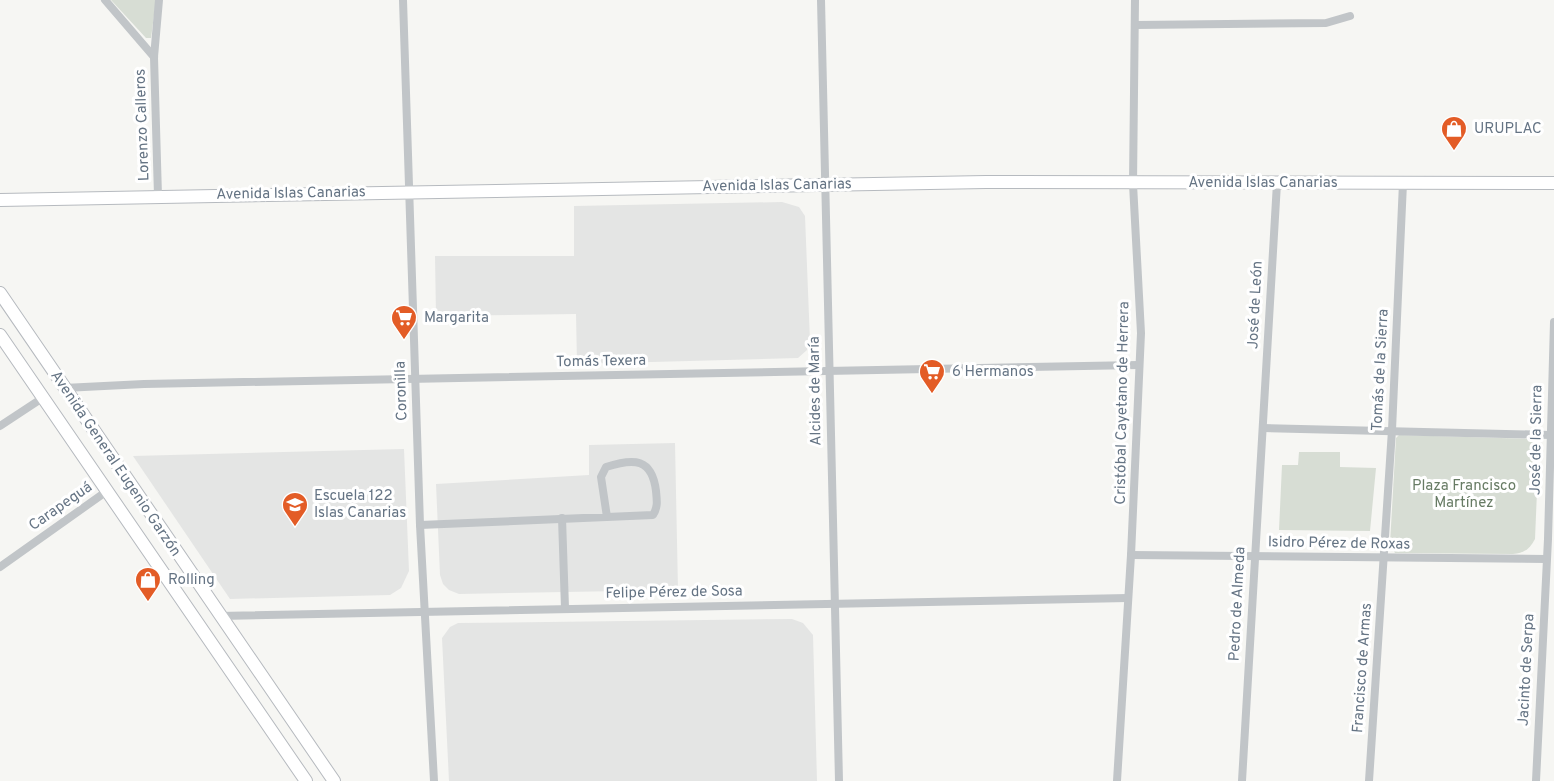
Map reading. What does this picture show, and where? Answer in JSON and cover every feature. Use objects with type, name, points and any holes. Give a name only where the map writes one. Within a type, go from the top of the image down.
[{"type":"street","name":"Lorenzo Calleros","points":[[105,0],[154,57],[158,196]]},
{"type":"street","points":[[154,57],[159,0]]},
{"type":"street","name":"Coronilla","points":[[403,0],[420,525],[434,781]]},
{"type":"street","name":"Alcides de María","points":[[821,0],[833,603],[839,781]]},
{"type":"street","name":"Cristóbal Cayetano de Herrera","points":[[1117,781],[1131,555],[1140,333],[1133,184],[1135,0]]},
{"type":"street","points":[[1136,25],[1326,23],[1350,16]]},
{"type":"street","name":"José de León","points":[[1263,428],[1277,183]]},
{"type":"street","name":"Tomás de la Sierra","points":[[1384,558],[1403,183]]},
{"type":"street","name":"Avenida Islas Canarias","points":[[0,200],[825,185],[1554,183]]},
{"type":"street","name":"Avenida General Eugenio Garzón","points":[[0,293],[334,781]]},
{"type":"street","name":"José de la Sierra","points":[[1546,559],[1551,539],[1552,448],[1550,435],[1554,322]]},
{"type":"street","name":"Avenida General Eugenio Garzón","points":[[0,335],[306,781]]},
{"type":"street","name":"Tomás Texera","points":[[64,388],[144,384],[830,369],[1138,365]]},
{"type":"street","points":[[0,426],[44,398]]},
{"type":"street","points":[[1263,428],[1550,435]]},
{"type":"street","name":"Pedro de Almeda","points":[[1242,781],[1263,428]]},
{"type":"street","points":[[420,525],[562,518],[607,517],[653,515],[657,508],[654,478],[648,468],[637,462],[623,462],[606,467],[601,477],[607,517]]},
{"type":"street","name":"Carapeguá","points":[[0,567],[108,491]]},
{"type":"street","points":[[562,518],[565,608]]},
{"type":"street","name":"Isidro Pérez de Roxas","points":[[1131,555],[1546,559]]},
{"type":"street","name":"Francisco de Armas","points":[[1369,781],[1384,558]]},
{"type":"street","name":"Jacinto de Serpa","points":[[1536,781],[1546,559]]},
{"type":"street","name":"Felipe Pérez de Sosa","points":[[219,616],[1128,598]]},
{"type":"shaded area","points":[[782,202],[799,207],[805,216],[810,341],[807,350],[798,358],[577,364],[576,314],[436,316],[435,256],[574,256],[574,206]]},
{"type":"shaded area","points":[[675,443],[678,590],[459,594],[449,590],[443,584],[440,575],[436,484],[589,475],[589,445]]},
{"type":"shaded area","name":"Escuela 122 Islas Canarias","points":[[404,449],[409,571],[401,588],[390,595],[230,599],[133,456]]},
{"type":"shaded area","points":[[792,619],[803,623],[813,635],[817,781],[449,781],[442,638],[450,627],[458,623]]},
{"type":"green space","points":[[111,0],[156,0],[151,38],[146,38]]},
{"type":"green space","name":"Plaza Francisco Martínez","points":[[1399,435],[1537,439],[1539,443],[1535,539],[1531,545],[1526,550],[1513,554],[1395,553],[1390,544],[1396,438]]},
{"type":"green space","points":[[1299,452],[1340,452],[1340,467],[1376,468],[1370,531],[1279,530],[1282,465],[1298,465]]},
{"type":"place","name":"URUPLAC","points":[[1454,152]]},
{"type":"place","name":"Margarita","points":[[404,341]]},
{"type":"place","name":"6 Hermanos","points":[[932,395]]},
{"type":"place","name":"Escuela 122 Islas Canarias","points":[[295,528]]},
{"type":"place","name":"Rolling","points":[[148,603]]}]
